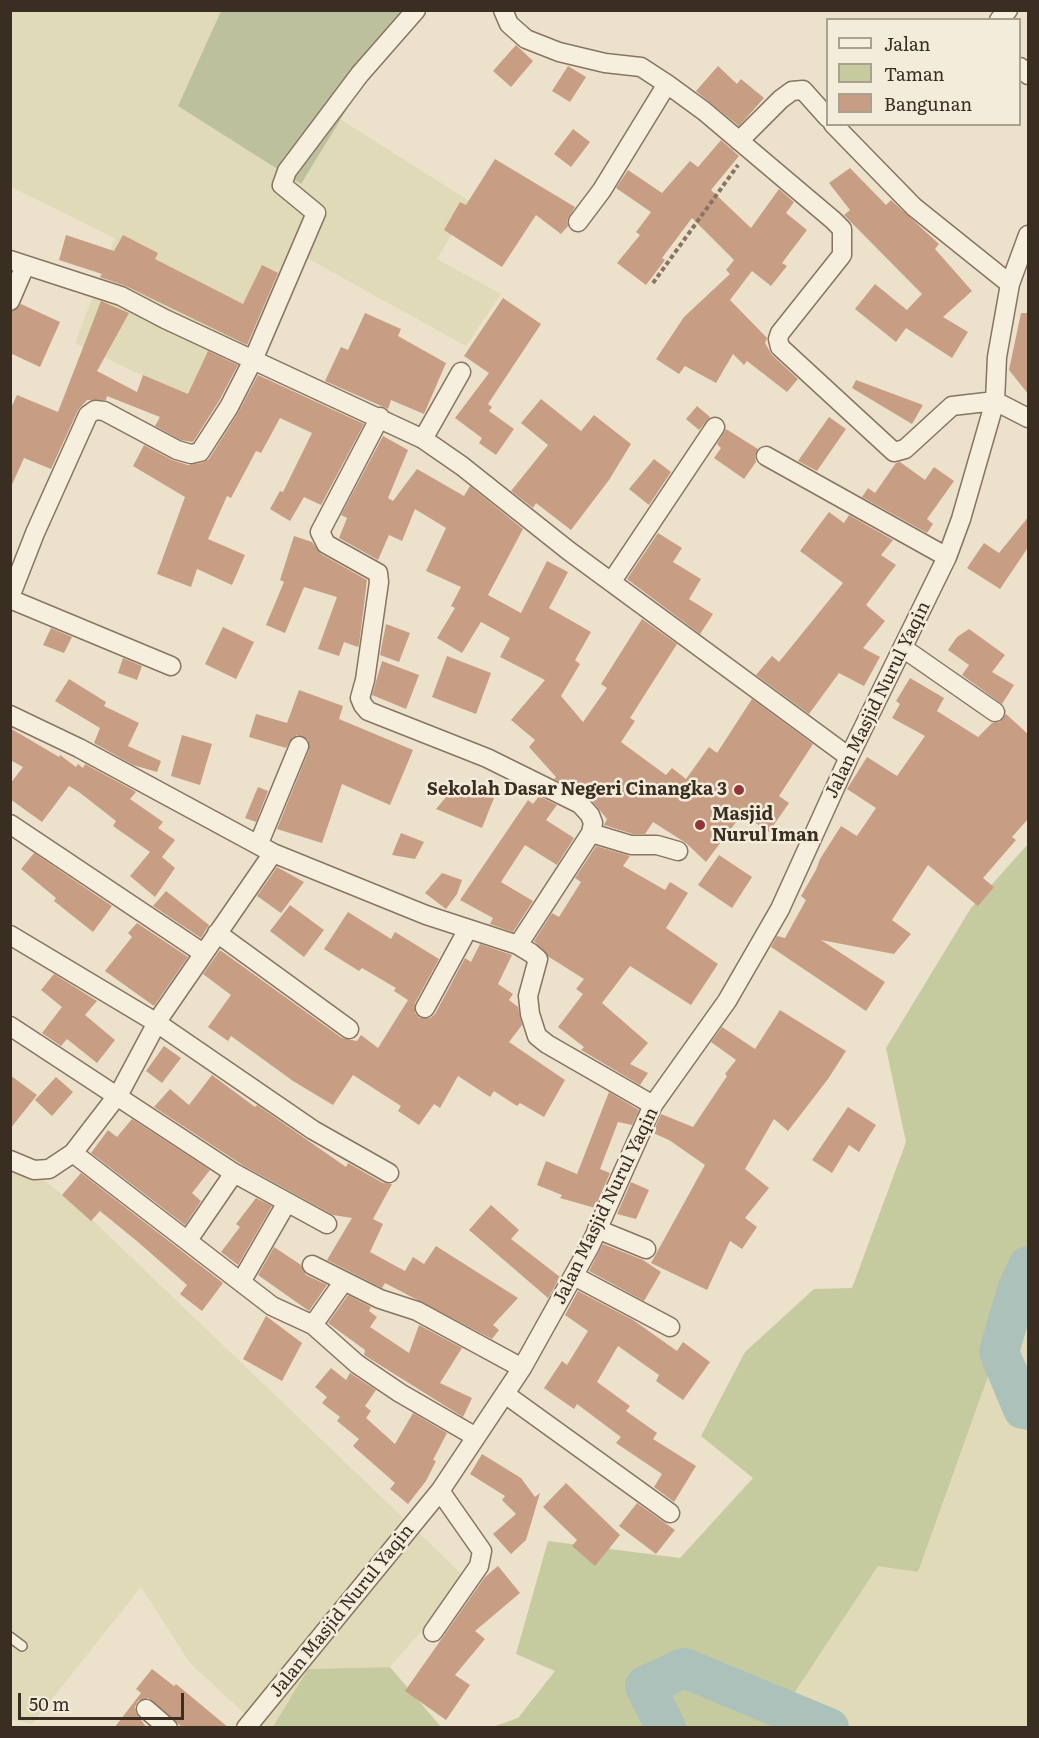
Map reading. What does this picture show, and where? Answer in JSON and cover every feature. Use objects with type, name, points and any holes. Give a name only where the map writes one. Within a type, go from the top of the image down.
[{"type":"street","points":[[171,666],[10,598],[88,415],[95,410],[104,411],[177,450],[195,455],[229,407],[253,360],[316,213],[282,185],[287,171],[360,74],[416,10]]},
{"type":"street","points":[[503,10],[509,24],[526,39],[571,55],[641,68],[667,84],[744,145],[842,229],[842,255],[780,333],[778,339],[780,347],[894,452],[905,449],[951,406],[995,401],[1029,418]]},
{"type":"street","points":[[578,222],[602,190],[667,84]]},
{"type":"street","points":[[744,145],[780,99],[792,92],[803,90],[826,116]]},
{"type":"street","points":[[835,126],[914,207],[1010,284]]},
{"type":"street","name":"Jalan Masjid Nurul Yaqin","points":[[246,1728],[440,1491],[522,1368],[574,1276],[653,1105],[727,1000],[780,909],[849,756],[947,557],[961,519],[995,401],[997,357],[1010,284],[1029,235]]},
{"type":"street","points":[[10,301],[18,263],[121,296],[423,439],[462,466],[570,551],[849,756]]},
{"type":"street","points":[[423,439],[461,372]]},
{"type":"street","points":[[380,417],[320,532],[326,544],[378,573],[380,582],[367,669],[360,698],[363,705],[368,711],[487,758],[580,804],[590,815],[593,823],[591,833],[518,945]]},
{"type":"street","points":[[612,581],[716,427]]},
{"type":"street","points":[[766,456],[947,557]]},
{"type":"street","points":[[903,648],[995,712]]},
{"type":"street","points":[[10,715],[266,848],[426,915],[518,945],[538,959],[528,996],[530,1014],[537,1036],[653,1105]]},
{"type":"street","points":[[10,1160],[34,1170],[49,1169],[73,1153],[116,1098],[157,1023],[217,933],[266,848],[299,746]]},
{"type":"street","points":[[10,824],[203,953]]},
{"type":"street","points":[[591,833],[631,845],[657,845],[678,851]]},
{"type":"street","points":[[425,1008],[468,928]]},
{"type":"street","points":[[217,933],[349,1029]]},
{"type":"street","points":[[10,935],[157,1023],[313,1130],[389,1173]]},
{"type":"street","points":[[10,1026],[116,1098],[234,1173],[286,1204],[327,1224]]},
{"type":"street","points":[[73,1153],[272,1306],[313,1324],[357,1364],[400,1393],[476,1437]]},
{"type":"street","points":[[188,1240],[234,1173]]},
{"type":"street","points":[[241,1282],[286,1204]]},
{"type":"street","points":[[597,1229],[646,1249]]},
{"type":"street","points":[[312,1265],[433,1319],[522,1368]]},
{"type":"street","points":[[574,1276],[670,1327]]},
{"type":"street","points":[[313,1324],[344,1281]]},
{"type":"street","points":[[505,1394],[670,1513]]},
{"type":"street","points":[[433,1632],[479,1566],[482,1551],[440,1491]]},
{"type":"street","points":[[146,1709],[168,1728]]},
{"type":"lane","points":[[10,1637],[22,1646]]},
{"type":"path","points":[[653,283],[744,145]]},
{"type":"shaded area","points":[[10,11],[221,11],[178,106],[301,183],[340,119],[471,202],[437,259],[501,294],[466,346],[307,258],[273,333],[233,334],[198,402],[75,343],[115,238],[11,187]]},
{"type":"shaded area","points":[[10,1153],[84,1212],[467,1579],[390,1667],[308,1669],[272,1727],[259,1727],[190,1663],[141,1587],[32,1724],[11,1719]]},
{"type":"shaded area","points":[[1028,1265],[1028,1727],[772,1728],[878,1565],[918,1572]]},
{"type":"green space","points":[[221,11],[407,11],[301,184],[178,106]]},
{"type":"green space","points":[[1028,844],[1028,1265],[918,1572],[878,1566],[772,1727],[490,1728],[518,1718],[555,1671],[516,1654],[548,1541],[680,1558],[753,1478],[701,1436],[745,1352],[814,1289],[852,1288],[906,1142],[886,1048],[971,908]]},
{"type":"green space","points":[[390,1667],[441,1727],[272,1728],[308,1669]]},
{"type":"building","points":[[516,45],[533,61],[511,87],[493,71]]},
{"type":"building","points":[[568,66],[586,77],[570,102],[552,91]]},
{"type":"building","points":[[718,66],[737,84],[741,79],[764,98],[739,126],[696,91]]},
{"type":"building","points":[[573,129],[590,142],[571,167],[554,154]]},
{"type":"building","points":[[721,140],[739,156],[711,190],[751,228],[779,189],[794,202],[786,213],[807,230],[782,263],[787,266],[771,286],[752,271],[730,300],[767,338],[765,343],[772,355],[798,379],[787,392],[747,361],[744,365],[733,354],[716,383],[685,366],[679,374],[656,359],[684,317],[730,274],[726,270],[734,260],[692,218],[662,258],[665,260],[646,285],[617,263],[640,235],[636,232],[651,212],[616,188],[628,170],[662,193],[690,161],[698,167]]},
{"type":"building","points":[[495,159],[575,207],[567,220],[568,226],[561,234],[536,215],[502,267],[444,230],[460,202],[466,205]]},
{"type":"building","points":[[850,168],[886,205],[891,200],[939,244],[935,249],[972,291],[943,317],[968,332],[952,358],[906,328],[896,342],[855,309],[875,284],[907,310],[922,294],[844,215],[850,210],[829,183]]},
{"type":"building","points":[[66,235],[114,251],[123,235],[158,253],[155,259],[243,304],[262,265],[278,273],[247,345],[126,286],[100,277],[102,274],[59,260]]},
{"type":"building","points":[[503,298],[541,324],[488,404],[492,407],[489,411],[514,429],[496,455],[479,443],[482,438],[455,418],[489,373],[464,356]]},
{"type":"building","points":[[101,301],[129,313],[97,371],[137,392],[143,375],[188,394],[208,351],[238,365],[193,442],[181,440],[155,426],[160,417],[107,396],[106,400],[87,400],[78,410],[51,469],[24,458],[10,489],[10,410],[17,395],[58,412]]},
{"type":"building","points":[[21,304],[60,322],[40,367],[10,353],[10,312]]},
{"type":"building","points":[[365,313],[401,329],[398,336],[446,363],[424,414],[391,400],[388,409],[325,381],[341,347],[348,350]]},
{"type":"building","points":[[1021,313],[1029,313],[1029,395],[1009,370]]},
{"type":"building","points":[[258,375],[364,424],[321,505],[304,497],[290,521],[270,509],[280,491],[283,492],[312,433],[280,418],[261,453],[256,451],[231,498],[227,496],[208,539],[245,555],[232,585],[197,569],[191,587],[157,574],[185,497],[133,466],[144,445],[172,460],[188,465],[202,463],[209,459],[238,413]]},
{"type":"building","points":[[856,380],[923,405],[912,424],[852,388]]},
{"type":"building","points":[[541,399],[581,431],[594,415],[631,444],[609,480],[571,530],[536,503],[533,508],[511,491],[548,445],[521,423]]},
{"type":"building","points":[[697,406],[710,417],[699,430],[686,419]]},
{"type":"building","points":[[829,417],[846,429],[817,471],[798,461]]},
{"type":"building","points":[[726,429],[758,449],[755,456],[756,462],[744,479],[714,458],[721,448],[717,444]]},
{"type":"building","points":[[383,436],[408,450],[388,498],[393,501],[417,469],[464,496],[470,486],[523,529],[488,595],[521,613],[547,561],[568,572],[549,608],[591,632],[575,660],[580,664],[561,696],[583,722],[607,688],[601,684],[642,619],[677,644],[630,718],[635,721],[621,742],[666,775],[672,768],[686,779],[709,747],[717,753],[752,699],[813,744],[779,796],[789,803],[769,832],[742,814],[706,862],[686,843],[653,822],[645,834],[633,834],[604,825],[607,819],[588,796],[554,779],[556,777],[529,747],[535,740],[511,720],[545,680],[500,657],[510,638],[481,622],[462,653],[437,638],[455,608],[451,606],[461,587],[426,571],[446,528],[415,509],[402,541],[389,535],[378,560],[339,538],[347,518],[341,515]]},
{"type":"building","points":[[654,459],[671,472],[649,505],[629,489]]},
{"type":"building","points":[[900,462],[925,480],[934,467],[954,481],[927,519],[933,524],[927,533],[862,497],[868,488],[875,493],[896,463]]},
{"type":"building","points":[[829,512],[844,523],[849,515],[893,540],[881,555],[896,565],[866,605],[885,621],[863,648],[880,657],[864,686],[839,673],[809,714],[756,675],[772,656],[779,662],[843,583],[800,551]]},
{"type":"building","points":[[1029,516],[1029,546],[1000,589],[967,568],[984,543],[999,553]]},
{"type":"building","points":[[658,533],[682,548],[673,562],[701,579],[689,599],[713,614],[700,634],[627,579]]},
{"type":"building","points":[[294,536],[312,542],[321,554],[367,580],[359,645],[358,647],[344,642],[339,656],[318,649],[337,597],[304,587],[285,633],[266,625],[284,582],[280,580]]},
{"type":"building","points":[[386,624],[410,633],[399,662],[380,655]]},
{"type":"building","points":[[223,627],[254,642],[236,679],[205,664]]},
{"type":"building","points":[[51,628],[72,637],[64,653],[43,645]]},
{"type":"building","points":[[969,629],[1005,655],[992,672],[1014,685],[1002,704],[962,675],[969,665],[948,650],[957,637]]},
{"type":"building","points":[[447,656],[491,673],[476,714],[432,697]]},
{"type":"building","points":[[123,658],[142,666],[137,680],[118,673]]},
{"type":"building","points":[[382,661],[419,675],[406,709],[372,695]]},
{"type":"building","points":[[910,678],[944,698],[937,711],[978,737],[992,723],[1000,722],[1006,714],[1029,735],[1029,818],[1012,837],[1016,840],[983,878],[994,887],[978,906],[928,865],[892,920],[911,934],[894,954],[821,940],[885,982],[866,1011],[771,947],[777,936],[785,938],[806,900],[801,896],[820,859],[841,826],[857,836],[876,808],[847,789],[867,757],[897,776],[925,736],[892,718],[900,704],[896,701]]},
{"type":"building","points":[[69,679],[106,702],[104,706],[139,723],[128,746],[161,761],[157,772],[133,765],[94,743],[100,728],[55,701]]},
{"type":"building","points":[[299,690],[343,706],[339,719],[413,750],[390,805],[342,784],[322,843],[277,829],[309,750],[308,740],[297,735],[292,738],[286,748],[249,737],[256,714],[287,723]]},
{"type":"building","points":[[10,728],[59,757],[60,755],[76,767],[78,764],[83,768],[85,764],[133,790],[136,792],[130,799],[163,822],[158,828],[175,840],[162,857],[175,868],[155,897],[130,876],[150,852],[113,826],[116,821],[79,792],[69,786],[42,822],[10,799],[10,784],[23,767],[10,760]]},
{"type":"building","points":[[182,735],[212,744],[200,785],[171,776]]},
{"type":"building","points":[[457,784],[494,798],[482,828],[436,809]]},
{"type":"building","points":[[258,787],[268,791],[256,822],[245,818]]},
{"type":"building","points":[[539,796],[557,805],[546,820],[574,838],[557,865],[525,845],[501,882],[533,901],[513,932],[490,924],[493,918],[460,900],[528,800],[533,804]]},
{"type":"building","points":[[401,833],[424,842],[415,859],[392,855]]},
{"type":"building","points":[[596,846],[630,856],[623,866],[665,890],[670,882],[688,893],[666,928],[718,964],[691,1005],[630,966],[602,1003],[648,1043],[630,1064],[648,1073],[640,1085],[581,1050],[584,1047],[558,1027],[583,994],[576,989],[584,979],[549,957],[534,941],[552,913],[559,917],[581,882],[575,878]]},
{"type":"building","points":[[34,853],[112,906],[93,932],[54,901],[56,898],[21,869]]},
{"type":"building","points":[[719,855],[752,877],[732,908],[698,885]]},
{"type":"building","points":[[277,867],[304,882],[281,913],[257,896]]},
{"type":"building","points":[[442,873],[462,880],[457,894],[446,909],[425,893]]},
{"type":"building","points":[[166,891],[209,925],[201,938],[153,906]]},
{"type":"building","points":[[290,905],[324,930],[304,957],[270,931]]},
{"type":"building","points":[[348,912],[391,939],[395,932],[439,959],[415,1003],[415,1013],[420,1018],[430,1018],[435,1014],[465,958],[471,962],[480,944],[512,955],[498,984],[513,994],[509,1000],[518,1007],[522,1025],[509,1042],[565,1080],[544,1117],[520,1103],[517,1106],[494,1091],[490,1097],[458,1076],[440,1108],[434,1104],[419,1125],[398,1111],[401,1106],[353,1075],[333,1105],[293,1081],[231,1036],[228,1041],[208,1027],[231,995],[203,974],[220,950],[342,1038],[357,1041],[361,1035],[378,1048],[408,1000],[394,991],[396,988],[362,968],[359,971],[324,949]]},
{"type":"building","points":[[137,923],[188,957],[154,1006],[105,971],[132,937],[128,933]]},
{"type":"building","points":[[54,974],[97,1001],[85,1015],[115,1040],[97,1063],[67,1039],[61,1046],[42,1033],[62,1007],[41,990]]},
{"type":"building","points":[[780,1010],[846,1051],[828,1079],[788,1131],[774,1119],[745,1169],[769,1188],[745,1218],[757,1227],[742,1249],[730,1241],[707,1290],[651,1263],[705,1165],[669,1140],[653,1133],[661,1114],[693,1127],[727,1076],[725,1074],[736,1060],[711,1042],[722,1027],[755,1049]]},
{"type":"building","points":[[164,1046],[181,1058],[162,1083],[146,1071]]},
{"type":"building","points":[[10,1075],[37,1095],[10,1129]]},
{"type":"building","points":[[212,1075],[255,1107],[257,1105],[346,1167],[348,1163],[383,1183],[392,1184],[373,1219],[383,1224],[370,1252],[405,1271],[413,1257],[424,1264],[436,1246],[518,1298],[493,1325],[499,1330],[492,1339],[385,1283],[382,1288],[327,1260],[352,1218],[333,1215],[244,1166],[154,1107],[170,1089],[189,1105]]},
{"type":"building","points":[[56,1077],[73,1092],[52,1116],[35,1100]]},
{"type":"building","points":[[609,1092],[639,1110],[632,1125],[618,1122],[600,1169],[610,1173],[595,1208],[560,1198],[562,1195],[537,1185],[546,1161],[577,1174]]},
{"type":"building","points":[[848,1107],[876,1125],[859,1152],[849,1145],[832,1173],[812,1160]]},
{"type":"building","points":[[132,1119],[210,1170],[192,1193],[201,1201],[185,1225],[91,1153],[108,1130],[117,1137]]},
{"type":"building","points":[[81,1173],[223,1283],[202,1311],[180,1294],[187,1285],[138,1242],[100,1211],[91,1221],[62,1195]]},
{"type":"building","points":[[631,1182],[649,1190],[636,1219],[617,1214]]},
{"type":"building","points":[[256,1198],[272,1206],[238,1265],[221,1252],[240,1227],[236,1224]]},
{"type":"building","points":[[491,1205],[519,1230],[511,1239],[560,1277],[546,1302],[548,1298],[469,1230]]},
{"type":"building","points":[[603,1244],[643,1260],[661,1272],[644,1301],[589,1271]]},
{"type":"building","points":[[274,1247],[301,1265],[306,1275],[327,1285],[309,1311],[258,1275]]},
{"type":"building","points":[[578,1291],[633,1320],[677,1351],[683,1342],[710,1362],[683,1400],[656,1381],[659,1375],[618,1346],[597,1382],[630,1406],[626,1411],[657,1433],[653,1439],[696,1466],[674,1502],[654,1487],[662,1474],[616,1443],[621,1437],[577,1404],[574,1409],[544,1388],[562,1361],[567,1365],[588,1331],[565,1315]]},
{"type":"building","points":[[348,1295],[371,1307],[369,1311],[377,1317],[370,1327],[409,1353],[419,1325],[462,1348],[440,1383],[472,1398],[463,1417],[364,1355],[365,1350],[328,1323]]},
{"type":"building","points":[[266,1316],[302,1343],[282,1381],[243,1359]]},
{"type":"building","points":[[331,1368],[346,1380],[350,1373],[376,1390],[365,1406],[371,1411],[366,1418],[395,1444],[413,1413],[447,1433],[433,1460],[436,1461],[426,1481],[408,1504],[390,1489],[395,1483],[353,1446],[359,1439],[337,1421],[340,1417],[322,1403],[327,1397],[315,1387]]},
{"type":"building","points":[[482,1454],[521,1478],[535,1497],[540,1493],[526,1540],[511,1554],[493,1534],[516,1514],[502,1500],[505,1496],[470,1474]]},
{"type":"building","points":[[566,1483],[620,1535],[595,1566],[572,1546],[577,1540],[543,1507]]},
{"type":"building","points":[[637,1503],[675,1530],[656,1554],[619,1526]]},
{"type":"building","points":[[498,1566],[520,1593],[475,1631],[485,1639],[455,1675],[470,1685],[446,1720],[405,1691],[485,1577]]},
{"type":"building","points":[[152,1669],[174,1686],[176,1684],[229,1728],[183,1728],[148,1698],[138,1701],[135,1707],[136,1713],[147,1728],[114,1728],[141,1693],[136,1689]]},
{"type":"waterway","points":[[1028,1266],[1017,1290],[999,1352],[1023,1409],[1028,1410]]},
{"type":"waterway","points":[[666,1728],[645,1686],[684,1668],[829,1728]]},
{"type":"place","name":"Sekolah Dasar Negeri Cinangka 3","points":[[739,790]]},
{"type":"place","name":"Masjid Nurul Iman","points":[[700,825]]}]
